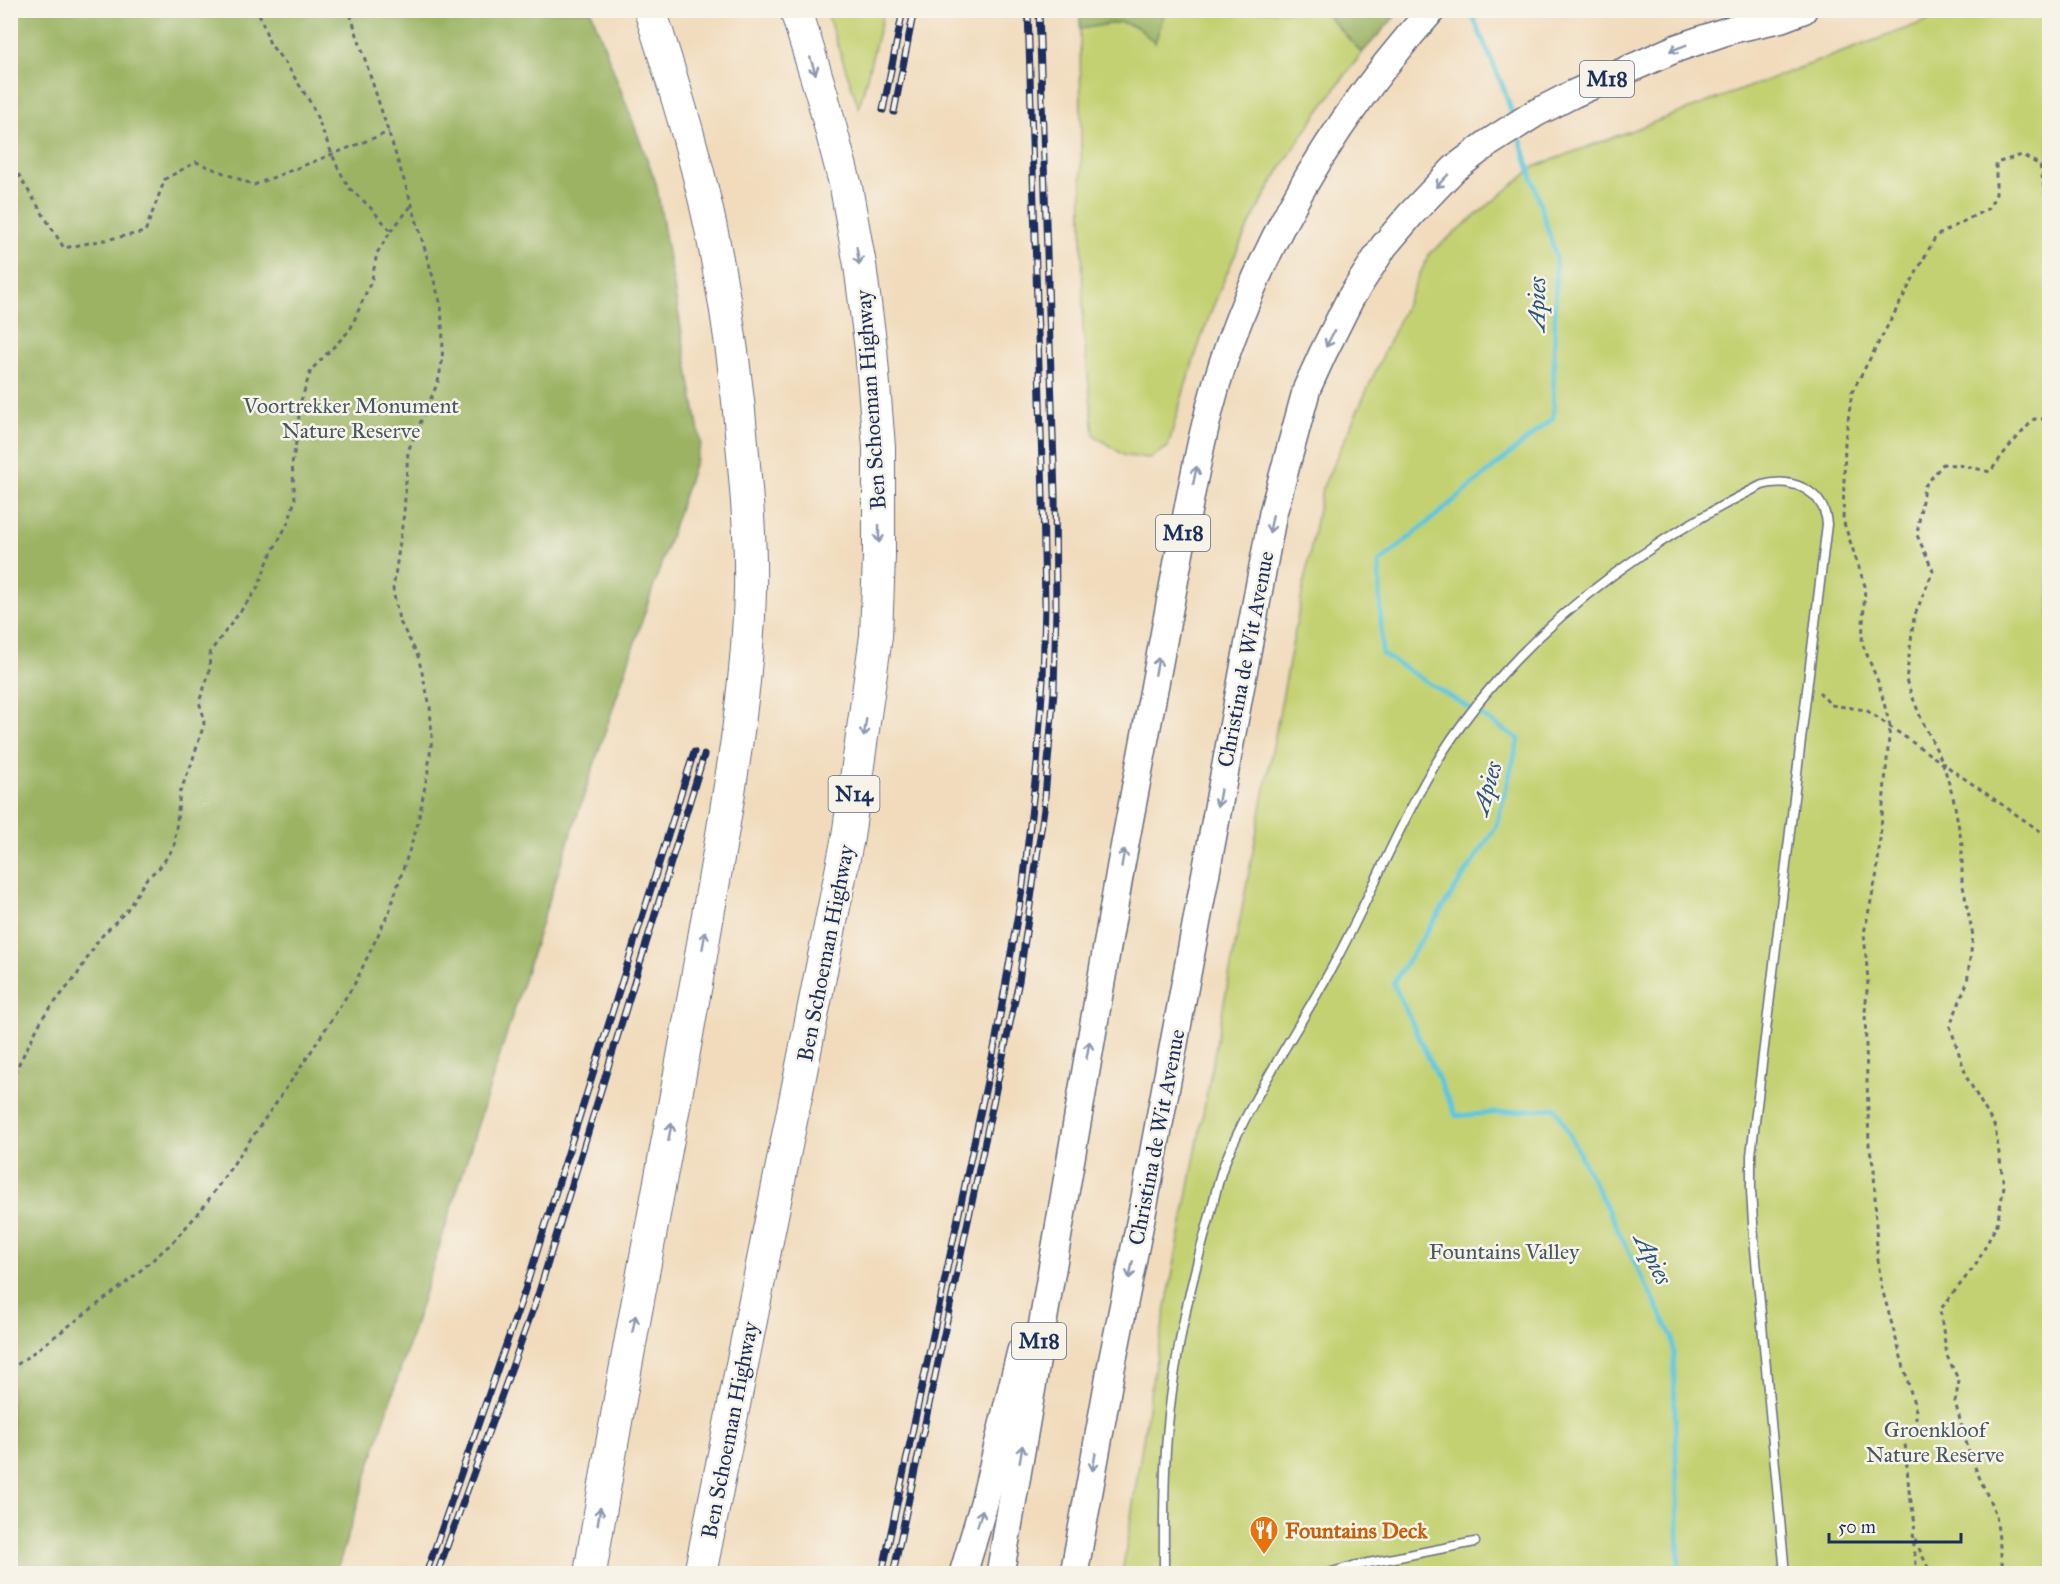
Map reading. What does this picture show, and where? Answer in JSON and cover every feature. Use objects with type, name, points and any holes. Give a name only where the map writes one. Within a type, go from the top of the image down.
[{"type":"highway","points":[[590,1574],[605,1475],[687,1041],[741,720],[750,586],[747,499],[738,394],[718,262],[694,161],[650,10]]},
{"type":"highway","name":"Ben Schoeman Highway","points":[[700,1574],[848,837],[876,636],[879,447],[871,349],[846,186],[822,94],[796,10]]},
{"type":"main road","points":[[1733,29],[1766,10]]},
{"type":"main road","name":"Christina de Wit Avenue","points":[[1074,1574],[1273,513],[1307,388],[1323,353],[1350,299],[1384,246],[1454,169],[1487,144],[1534,114],[1573,94],[1677,48],[1733,29],[1782,18],[1803,10]]},
{"type":"main road","name":"M18","points":[[1000,1574],[1078,1107],[1153,687],[1209,410],[1231,340],[1264,261],[1296,197],[1323,150],[1373,79],[1430,12]]},
{"type":"main road","points":[[963,1574],[984,1503],[1078,1107]]},
{"type":"lane","points":[[1164,1574],[1167,1433],[1176,1365],[1188,1301],[1222,1170],[1267,1079],[1337,958],[1429,773],[1497,678],[1580,600],[1695,521],[1762,485],[1788,482],[1810,492],[1819,499],[1826,513],[1826,533],[1751,1155],[1754,1238],[1785,1574]]},
{"type":"lane","points":[[1325,1574],[1353,1566],[1475,1542]]},
{"type":"path","points":[[258,10],[270,44],[286,64],[312,105],[324,137],[349,188],[368,205],[390,231]]},
{"type":"path","points":[[10,1370],[126,1282],[172,1243],[202,1209],[303,1064],[355,984],[389,912],[417,828],[432,738],[430,706],[418,656],[399,620],[393,590],[404,513],[408,452],[438,382],[443,341],[441,306],[412,205],[349,10]]},
{"type":"path","points":[[10,170],[18,174],[64,248],[145,232],[165,179],[196,162],[254,185],[389,132]]},
{"type":"path","points":[[1917,1574],[1915,1523],[1909,1491],[1904,1431],[1916,1424],[1916,1411],[1881,1285],[1877,1252],[1874,1169],[1869,1145],[1866,1068],[1865,1012],[1868,980],[1864,933],[1877,873],[1890,726],[1879,684],[1862,643],[1865,586],[1843,520],[1845,441],[1851,392],[1936,236],[1989,208],[1996,194],[1996,163],[2022,155],[2040,165],[2045,194],[2049,197]]},
{"type":"path","points":[[10,1081],[43,1017],[77,975],[99,939],[127,910],[147,878],[160,867],[174,847],[180,792],[204,724],[199,702],[209,674],[210,652],[257,589],[269,558],[290,520],[295,499],[292,464],[300,404],[311,370],[350,330],[372,279],[377,253],[390,231],[412,205]]},
{"type":"path","points":[[2005,1574],[1996,1515],[1970,1456],[1955,1402],[1959,1381],[1947,1356],[1940,1310],[1977,1263],[1997,1224],[2004,1186],[1995,1127],[1967,1078],[1950,1026],[1967,983],[1973,936],[1962,881],[1962,845],[1954,801],[1943,763],[1920,716],[1906,680],[1914,617],[1933,571],[1917,535],[1924,487],[1943,464],[1967,466],[1990,472],[2034,419],[2049,419]]},
{"type":"path","points":[[1808,681],[1831,705],[1866,710],[2049,838]]},
{"type":"path","points":[[1914,1537],[1931,1574]]},
{"type":"green space","name":"Voortrekker Monument Nature Reserve","points":[[11,10],[591,11],[656,183],[701,444],[547,906],[336,1573],[11,1573]]},
{"type":"green space","points":[[1080,10],[1165,11],[1155,43],[1137,27],[1120,22],[1080,29]]},
{"type":"green space","points":[[826,11],[884,11],[859,108]]},
{"type":"green space","points":[[1165,11],[1323,11],[1362,53],[1298,142],[1260,205],[1213,306],[1168,447],[1150,458],[1125,456],[1094,435],[1083,327],[1080,29],[1120,22],[1137,27],[1155,43]]},
{"type":"green space","points":[[1323,11],[1400,11],[1362,53]]},
{"type":"green space","name":"Fountains Valley","points":[[1953,11],[2049,11],[2049,1573],[1122,1574],[1153,1376],[1322,489],[1429,254],[1536,166]]},
{"type":"waterway","name":"Apies","points":[[1470,10],[1504,89],[1513,117]]},
{"type":"waterway","name":"Apies","points":[[1518,132],[1556,256],[1553,418],[1379,563],[1382,654],[1519,739],[1496,827],[1393,983],[1456,1116],[1556,1108],[1673,1338],[1679,1567]]},
{"type":"railway","points":[[883,110],[903,10]]},
{"type":"railway","points":[[894,112],[914,10]]},
{"type":"railway","points":[[882,1574],[995,1044],[1023,885],[1037,764],[1045,605],[1028,10]]},
{"type":"railway","points":[[893,1574],[1019,981],[1044,809],[1054,691],[1056,607],[1055,495],[1039,10]]},
{"type":"railway","points":[[426,1574],[524,1293],[694,752]]},
{"type":"railway","points":[[437,1574],[538,1295],[704,755]]},
{"type":"place","name":"Fountains Deck","points":[[1264,1556]]},
{"type":"park label","name":"Groenkloof Nature Reserve","points":[[1935,1442]]}]
